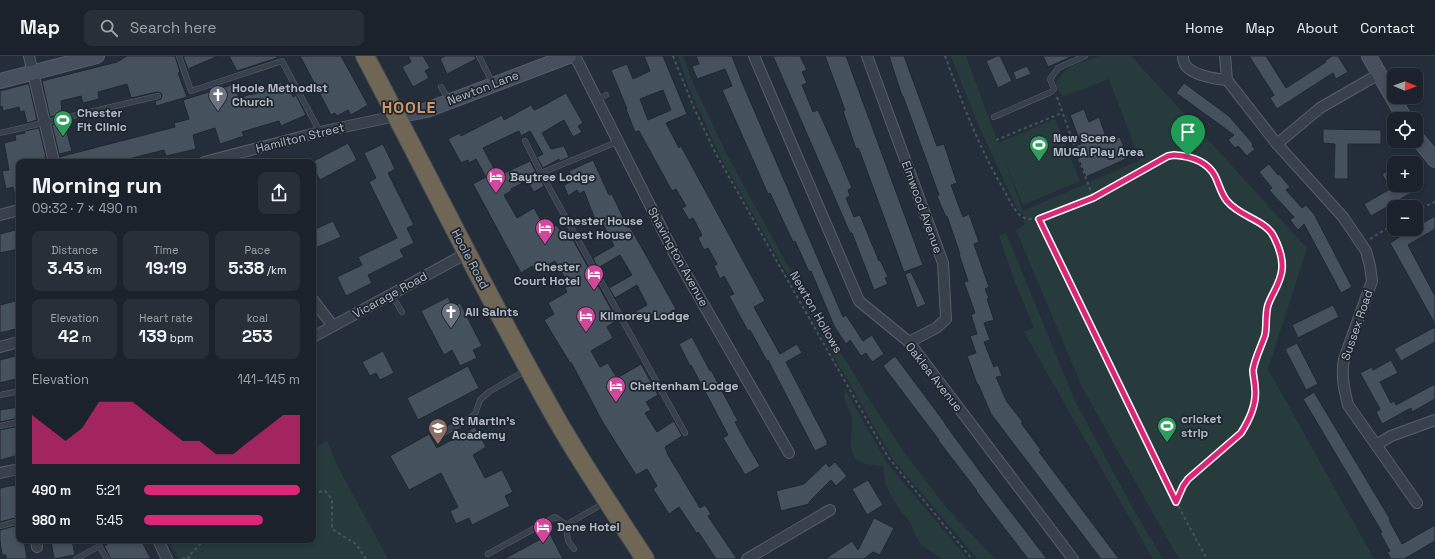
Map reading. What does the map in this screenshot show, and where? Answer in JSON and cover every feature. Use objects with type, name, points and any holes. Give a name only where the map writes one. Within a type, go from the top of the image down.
[{"type":"highway","name":"Hoole Road","points":[[365,56],[528,369],[576,452],[620,519],[643,558]]},
{"type":"street","points":[[29,56],[34,72],[53,159]]},
{"type":"street","points":[[0,81],[97,56]]},
{"type":"street","name":"Newton Lane","points":[[396,116],[404,116],[427,110],[569,56]]},
{"type":"street","name":"Shavington Avenue","points":[[575,56],[601,97],[617,142],[675,255],[789,453]]},
{"type":"street","name":"Oaklea Avenue","points":[[754,56],[859,301],[909,342],[1073,559]]},
{"type":"street","name":"Elmwood Avenue","points":[[867,56],[943,263],[946,319],[936,328],[909,342]]},
{"type":"street","points":[[1183,56],[1184,63],[1188,69],[1199,74],[1227,80],[1225,56]]},
{"type":"street","points":[[1372,57],[1378,74],[1401,112]]},
{"type":"street","points":[[1278,144],[1320,108],[1378,74]]},
{"type":"street","name":"Sussex Road","points":[[1227,80],[1278,144],[1343,217],[1366,251],[1372,281],[1344,359],[1342,372],[1343,388],[1348,405],[1417,503]]},
{"type":"street","name":"Hamilton Street","points":[[216,159],[320,132],[396,116]]},
{"type":"street","points":[[1423,145],[1435,160]]},
{"type":"street","points":[[0,215],[16,211]]},
{"type":"street","name":"Vicarage Road","points":[[316,335],[467,253]]},
{"type":"street","points":[[316,304],[333,326]]},
{"type":"street","points":[[0,347],[16,343]]},
{"type":"street","points":[[1376,445],[1391,436],[1435,420]]},
{"type":"street","points":[[0,473],[16,470]]},
{"type":"street","points":[[746,559],[830,510]]},
{"type":"street","points":[[159,543],[167,559]]},
{"type":"lane","points":[[179,56],[191,91],[282,61],[320,132]]},
{"type":"lane","points":[[479,56],[493,84]]},
{"type":"lane","points":[[994,117],[1051,92],[1054,89],[1050,79],[1058,68],[1085,56]]},
{"type":"lane","points":[[441,86],[450,101]]},
{"type":"lane","points":[[0,133],[158,96]]},
{"type":"lane","points":[[525,141],[685,433]]},
{"type":"lane","points":[[542,173],[617,142]]},
{"type":"lane","points":[[392,294],[402,312]]},
{"type":"lane","points":[[441,434],[475,414],[480,400],[489,392],[528,369]]},
{"type":"lane","points":[[0,395],[16,392]]},
{"type":"lane","points":[[0,426],[16,423]]},
{"type":"lane","points":[[566,526],[607,501]]},
{"type":"lane","points":[[488,554],[555,517],[566,526],[568,541],[574,549]]},
{"type":"lane","points":[[0,526],[16,522]]},
{"type":"lane","points":[[76,559],[99,546],[107,559]]},
{"type":"path","name":"Newton Hollows","points":[[673,56],[694,108],[716,154],[888,457],[972,559]]},
{"type":"path","points":[[945,56],[967,117],[999,181],[1016,210],[1022,217],[1039,219],[1093,198],[1168,156],[1188,156],[1196,159],[1210,170],[1226,200],[1235,210],[1263,224],[1273,235],[1281,257],[1282,269],[1276,291],[1268,305],[1265,319],[1265,334],[1253,371],[1256,397],[1253,409],[1241,433],[1188,479],[1176,502]]},
{"type":"path","points":[[1054,89],[1093,198]]},
{"type":"path","points":[[996,140],[1062,113]]},
{"type":"path","points":[[1423,207],[1435,202]]},
{"type":"path","points":[[1039,219],[1176,502],[1207,559]]},
{"type":"path","points":[[1361,244],[1387,228]]},
{"type":"path","points":[[316,492],[325,491],[332,500],[332,529],[356,544],[366,559]]},
{"type":"path","points":[[188,558],[201,543]]},
{"type":"path","points":[[182,559],[193,559]]},
{"type":"green space","points":[[678,56],[683,56],[693,83],[727,155],[784,259],[874,407],[907,456],[945,506],[995,559],[977,559],[892,458],[722,160],[689,88]]},
{"type":"green space","points":[[951,56],[966,56],[998,143],[1055,119],[1080,181],[1023,205],[1005,162],[1023,211],[1140,160],[1109,79],[1065,96],[1062,95],[1055,87],[1057,81],[1071,66],[1099,56],[1131,56],[1307,248],[1268,369],[1374,559],[1179,559],[1082,387],[1016,230],[1024,225],[1024,215],[1017,209],[974,115]]},
{"type":"green space","points":[[1006,233],[1075,401],[1132,507],[1163,559],[1153,559],[1024,332],[1034,328],[1015,282],[999,236]]},
{"type":"green space","points":[[845,389],[887,463],[968,559],[943,559],[921,545],[910,522],[896,504],[885,484],[883,466],[866,464],[856,460],[851,444],[852,419],[844,396]]},
{"type":"green space","points":[[327,441],[339,469],[388,559],[179,559],[170,543],[316,543],[316,447]]},
{"type":"building","points":[[127,56],[175,56],[180,72],[178,73],[187,97],[156,106],[155,101],[161,99],[161,93],[157,92],[131,98],[127,84],[98,92],[99,99],[83,103],[81,96],[61,101],[62,114],[50,117],[42,81],[117,62]]},
{"type":"building","points":[[183,56],[218,56],[188,69]]},
{"type":"building","points":[[229,56],[277,56],[277,58],[237,71]]},
{"type":"building","points":[[300,56],[341,56],[368,105],[351,115],[348,110],[337,116],[335,113],[331,115]]},
{"type":"building","points":[[408,56],[423,56],[430,68],[425,71],[429,78],[413,87],[402,67],[411,62]]},
{"type":"building","points":[[445,56],[475,56],[476,59],[447,74],[440,59]]},
{"type":"building","points":[[644,56],[663,56],[687,114],[666,123],[679,148],[681,146],[765,301],[754,307],[780,354],[797,344],[802,353],[786,362],[827,441],[827,445],[815,451],[768,360],[767,361],[750,330],[748,331],[729,296],[734,294],[724,276],[720,279],[714,266],[717,264],[708,248],[704,250],[698,238],[702,235],[693,218],[689,220],[682,208],[686,206],[676,189],[672,191],[639,131],[635,132],[611,70],[627,64],[633,79],[650,71]],"holes":[[[663,90],[671,110],[648,120],[640,99]]]},
{"type":"building","points":[[696,56],[732,56],[843,317],[846,315],[863,341],[872,335],[884,354],[872,362],[866,353],[861,356],[850,340],[846,344],[834,326],[811,271],[809,272],[795,241],[793,242],[770,193],[768,194],[722,90],[732,86],[725,69],[697,79],[692,66],[699,64]]},
{"type":"building","points":[[773,56],[800,56],[807,70],[802,72],[807,83],[802,85],[813,112],[818,110],[839,157],[852,188],[848,190],[850,196],[846,198],[854,217],[860,215],[879,261],[880,260],[888,277],[885,278],[888,284],[874,290],[852,233],[850,233]]},
{"type":"building","points":[[825,56],[846,56],[923,265],[904,272],[860,152],[858,148],[856,149],[843,111],[845,110]]},
{"type":"building","points":[[889,56],[904,56],[937,146],[944,144],[957,183],[951,185],[963,217],[969,214],[979,242],[974,244],[989,287],[985,289],[989,298],[987,299],[994,320],[984,323],[990,340],[984,342],[994,367],[998,365],[1002,376],[996,377],[1007,402],[1023,422],[1021,423],[1041,450],[1039,452],[1119,559],[1101,559],[991,414],[977,384],[967,356],[976,353],[970,336],[977,334],[971,315],[975,313],[964,282],[968,281],[947,216],[946,217],[937,196],[939,195],[902,96]]},
{"type":"building","points":[[1000,56],[1012,81],[998,88],[986,61]]},
{"type":"building","points":[[1043,56],[1073,56],[1048,67]]},
{"type":"building","points":[[1249,56],[1266,56],[1286,88],[1326,62],[1325,61],[1332,56],[1338,56],[1348,72],[1336,79],[1333,73],[1277,109],[1270,98],[1274,95]]},
{"type":"building","points":[[1027,66],[1031,74],[1016,80],[1013,72]]},
{"type":"building","points":[[281,82],[283,86],[287,84],[293,97],[296,95],[306,115],[281,126],[279,121],[242,132],[244,136],[220,144],[215,128],[193,135],[196,149],[166,156],[164,150],[129,159],[59,159],[59,157],[175,127],[174,123],[189,119],[183,100],[234,84],[239,98],[251,95]]},
{"type":"building","points":[[1184,83],[1229,116],[1253,144],[1252,146],[1255,149],[1247,156],[1238,146],[1235,148],[1228,140],[1234,135],[1176,93]]},
{"type":"building","points":[[29,84],[37,120],[27,123],[24,111],[20,112],[19,107],[3,111],[2,106],[0,107],[0,91]]},
{"type":"building","points":[[566,93],[583,123],[578,126],[582,132],[573,137],[564,120],[542,133],[551,149],[564,146],[569,157],[560,161],[559,159],[543,168],[537,157],[543,154],[530,131],[521,136],[519,131],[483,148],[498,176],[530,161],[544,186],[534,192],[527,181],[511,189],[511,191],[504,195],[517,218],[534,208],[547,231],[557,225],[565,239],[571,236],[617,320],[607,327],[613,338],[591,351],[600,367],[608,363],[617,378],[641,364],[658,395],[646,402],[651,410],[645,413],[657,432],[674,421],[682,436],[665,447],[668,455],[700,508],[705,505],[711,514],[708,516],[737,559],[716,559],[679,507],[669,514],[653,489],[657,486],[647,469],[636,475],[602,421],[571,362],[570,363],[544,320],[554,314],[548,303],[567,292],[565,288],[569,285],[555,261],[535,272],[532,266],[521,273],[473,184],[486,177],[476,159],[469,163],[468,160],[461,163],[448,139],[460,133],[461,136],[502,115],[504,120],[531,105],[534,110]]},
{"type":"building","points":[[1084,109],[1089,122],[1099,117],[1108,142],[1120,137],[1128,158],[1086,177],[1074,146],[1081,144],[1070,115]]},
{"type":"building","points":[[64,122],[72,151],[59,154],[52,125]]},
{"type":"building","points":[[39,128],[46,157],[44,159],[16,159],[15,196],[13,187],[6,189],[2,171],[9,170],[4,143],[16,140],[15,135],[25,133],[24,131]]},
{"type":"building","points":[[1323,129],[1381,130],[1381,144],[1348,144],[1348,179],[1334,179],[1335,144],[1323,143]]},
{"type":"building","points":[[348,143],[357,160],[320,180],[316,173],[316,160]]},
{"type":"building","points":[[383,144],[395,169],[388,173],[414,225],[407,228],[414,243],[400,250],[404,257],[368,275],[372,283],[346,296],[337,277],[362,265],[358,257],[397,238],[369,182],[376,178],[364,153]]},
{"type":"building","points":[[593,160],[609,195],[612,194],[628,228],[630,227],[676,309],[657,320],[653,314],[638,322],[633,313],[647,305],[637,285],[615,298],[609,288],[632,275],[620,255],[598,268],[593,258],[614,246],[603,224],[598,227],[584,191],[579,194],[577,190],[568,196],[564,185],[573,181],[569,171]]},
{"type":"building","points":[[1269,164],[1290,187],[1286,190],[1302,208],[1306,205],[1314,214],[1352,287],[1341,293],[1304,224],[1298,230],[1290,220],[1294,217],[1269,190],[1272,188],[1259,172]]},
{"type":"building","points":[[1387,171],[1387,183],[1382,174]]},
{"type":"building","points":[[1387,191],[1387,192],[1413,192],[1399,200],[1387,200],[1387,207],[1371,216],[1364,204]]},
{"type":"building","points":[[1435,216],[1435,229],[1408,245],[1435,296],[1435,324],[1390,243],[1401,236],[1423,236],[1423,223]]},
{"type":"building","points":[[333,221],[341,237],[316,248],[316,229]]},
{"type":"building","points":[[16,230],[16,250],[0,253],[0,234]]},
{"type":"building","points":[[911,272],[926,304],[917,308],[905,274]]},
{"type":"building","name":"All Saints","points":[[448,297],[453,307],[460,303],[482,346],[473,350],[477,358],[460,366],[452,350],[444,355],[421,311]]},
{"type":"building","points":[[16,301],[16,329],[0,333],[0,305]]},
{"type":"building","points":[[1333,305],[1339,317],[1298,338],[1292,325]]},
{"type":"building","points":[[1435,327],[1435,342],[1401,361],[1394,349]]},
{"type":"building","points":[[692,337],[738,421],[735,422],[760,466],[745,475],[723,438],[728,435],[679,344]]},
{"type":"building","points":[[1297,343],[1318,384],[1306,390],[1285,349]]},
{"type":"building","points":[[383,351],[394,373],[380,380],[376,373],[370,376],[362,362]]},
{"type":"building","points":[[16,356],[16,379],[0,383],[0,360]]},
{"type":"building","points":[[895,356],[981,473],[1047,559],[1028,559],[976,491],[883,366]]},
{"type":"building","points":[[1391,360],[1398,373],[1380,382],[1391,403],[1394,401],[1396,405],[1435,384],[1435,399],[1412,412],[1411,408],[1382,424],[1376,412],[1380,409],[1360,373],[1372,367],[1373,370]]},
{"type":"building","points":[[468,366],[479,388],[418,420],[407,398]]},
{"type":"building","points":[[1314,392],[1390,519],[1389,520],[1402,544],[1435,525],[1435,541],[1404,559],[1391,559],[1387,552],[1390,551],[1380,533],[1382,532],[1303,399]]},
{"type":"building","points":[[16,407],[16,419],[0,422],[0,410]]},
{"type":"building","points":[[16,427],[16,456],[0,460],[0,430]]},
{"type":"building","points":[[475,427],[486,447],[473,455],[485,478],[502,470],[513,492],[505,496],[510,506],[472,525],[469,518],[456,524],[450,511],[458,507],[441,473],[409,490],[390,456],[429,434],[437,448]]},
{"type":"building","points":[[835,462],[847,476],[836,486],[831,480],[809,502],[809,504],[781,511],[776,491],[804,484],[826,463],[829,467]]},
{"type":"building","points":[[868,480],[883,505],[867,515],[852,489]]},
{"type":"building","points":[[15,485],[16,518],[0,522],[0,488]]},
{"type":"building","points":[[874,518],[894,528],[880,555],[873,552],[864,559],[825,559],[852,541],[858,550]]},
{"type":"building","points":[[16,526],[16,543],[24,543],[27,559],[6,559],[6,555],[2,555],[0,530]]},
{"type":"building","name":"Dene Hotel","points":[[550,534],[563,559],[504,559]]},
{"type":"building","points":[[51,543],[73,543],[75,555],[54,559]]},
{"type":"building","points":[[110,543],[143,543],[151,559],[111,559],[104,546]]},
{"type":"place","name":"Hoole Methodist Church","points":[[218,112]]},
{"type":"place","name":"Chester Fit Clinic","points":[[63,137]]},
{"type":"place","name":"New Scene MUGA Play Area","points":[[1039,162]]},
{"type":"place","name":"Baytree Lodge","points":[[496,194]]},
{"type":"place","name":"Chester House Guest House","points":[[545,245]]},
{"type":"place","name":"Chester Court Hotel","points":[[594,291]]},
{"type":"place","name":"All Saints","points":[[451,329]]},
{"type":"place","name":"Kilmorey Lodge","points":[[586,333]]},
{"type":"place","name":"Cheltenham Lodge","points":[[616,403]]},
{"type":"place","name":"cricket strip","points":[[1167,443]]},
{"type":"place","name":"St Martin's Academy","points":[[438,445]]},
{"type":"place","name":"Dene Hotel","points":[[543,544]]},
{"type":"district","name":"HOOLE","points":[[409,107]]},
{"type":"route","points":[[1168,156],[1188,156],[1196,159],[1210,170],[1226,200],[1235,210],[1263,224],[1273,235],[1281,257],[1282,269],[1276,291],[1268,305],[1265,319],[1265,334],[1253,371],[1256,397],[1247,423],[1241,433],[1188,479],[1179,493],[1176,502],[1039,219],[1093,198],[1168,156]]}]
